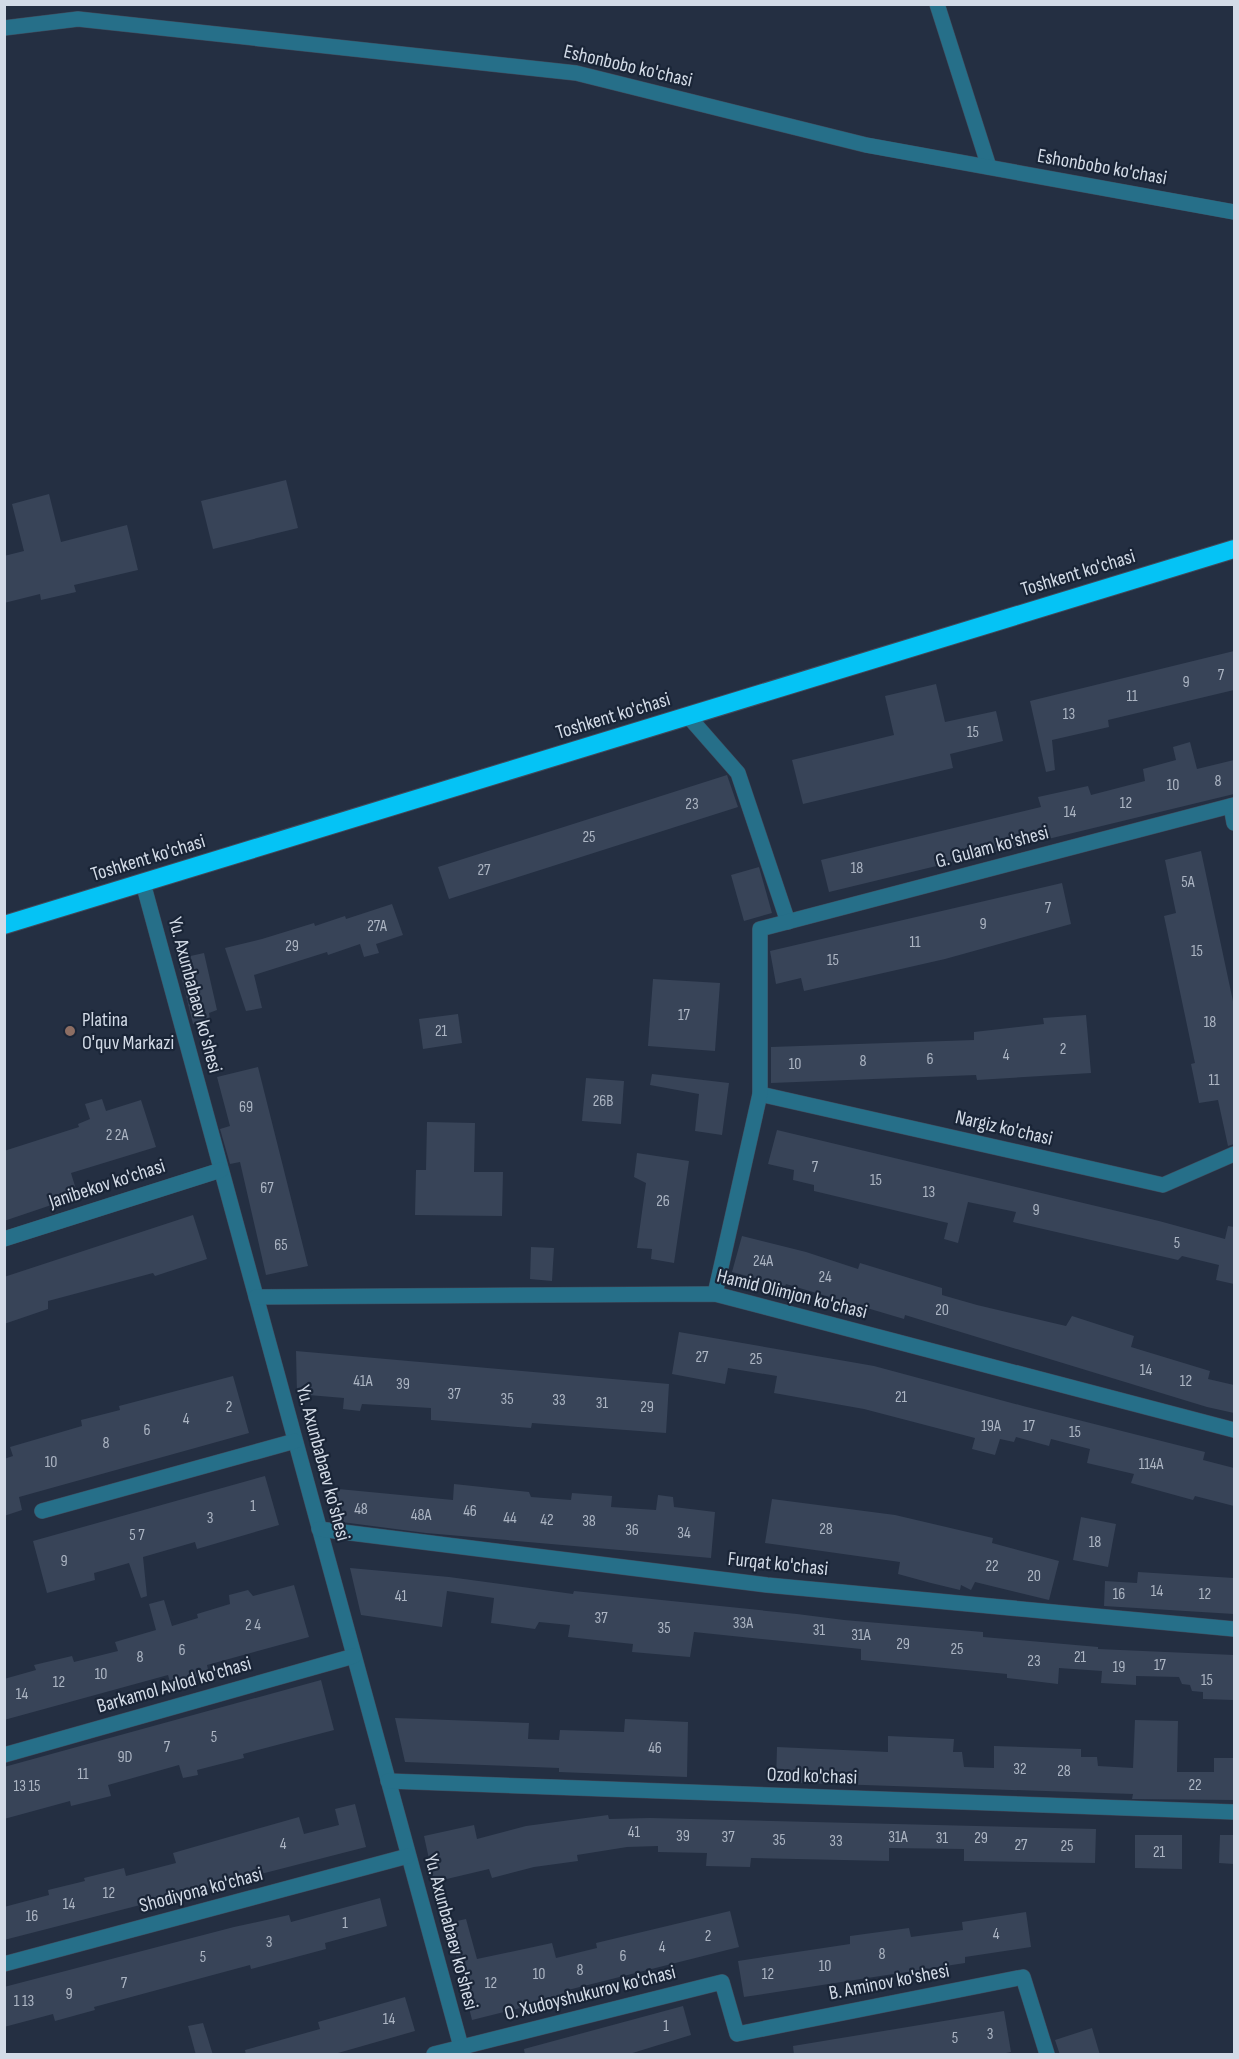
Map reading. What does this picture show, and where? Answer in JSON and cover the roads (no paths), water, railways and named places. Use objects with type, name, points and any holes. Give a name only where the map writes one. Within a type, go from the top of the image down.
[{"type":"highway","name":"Toshkent ko'chasi","points":[[4,925],[1234,549]]},
{"type":"street","points":[[937,4],[988,167]]},
{"type":"street","name":"Eshonbobo ko'chasi","points":[[4,28],[78,19],[576,73],[866,145],[1234,212]]},
{"type":"street","points":[[688,716],[738,773],[789,922]]},
{"type":"street","points":[[1233,806],[1234,823]]},
{"type":"street","name":"G. Gulam ko'shesi","points":[[759,1094],[760,929],[1233,806]]},
{"type":"street","name":"Yu. Axunbabaev ko'shesi","points":[[143,884],[461,2051]]},
{"type":"street","points":[[715,1294],[759,1094]]},
{"type":"street","name":"Nargiz ko'chasi","points":[[759,1094],[1163,1185],[1234,1154]]},
{"type":"street","name":"Janibekov ko'chasi","points":[[4,1239],[221,1170]]},
{"type":"street","name":"Hamid Olimjon ko'chasi","points":[[256,1297],[715,1294],[1234,1430]]},
{"type":"street","points":[[42,1511],[295,1441]]},
{"type":"street","name":"Furqat ko'chasi","points":[[319,1529],[767,1585],[1234,1629]]},
{"type":"street","name":"Barkamol Avlod ko'chasi","points":[[4,1755],[354,1656]]},
{"type":"street","name":"Ozod ko'chasi","points":[[388,1781],[1234,1812]]},
{"type":"street","name":"Shodiyona ko'chasi","points":[[4,1964],[408,1856]]},
{"type":"street","name":"B. Aminov ko'shesi","points":[[722,1982],[737,2034],[1023,1977],[1047,2055]]},
{"type":"street","name":"O. Xudoyshukurov ko'chasi","points":[[434,2055],[461,2051],[722,1982]]},
{"type":"place","name":"Platina O'quv Markazi","points":[[70,1031]]}]
